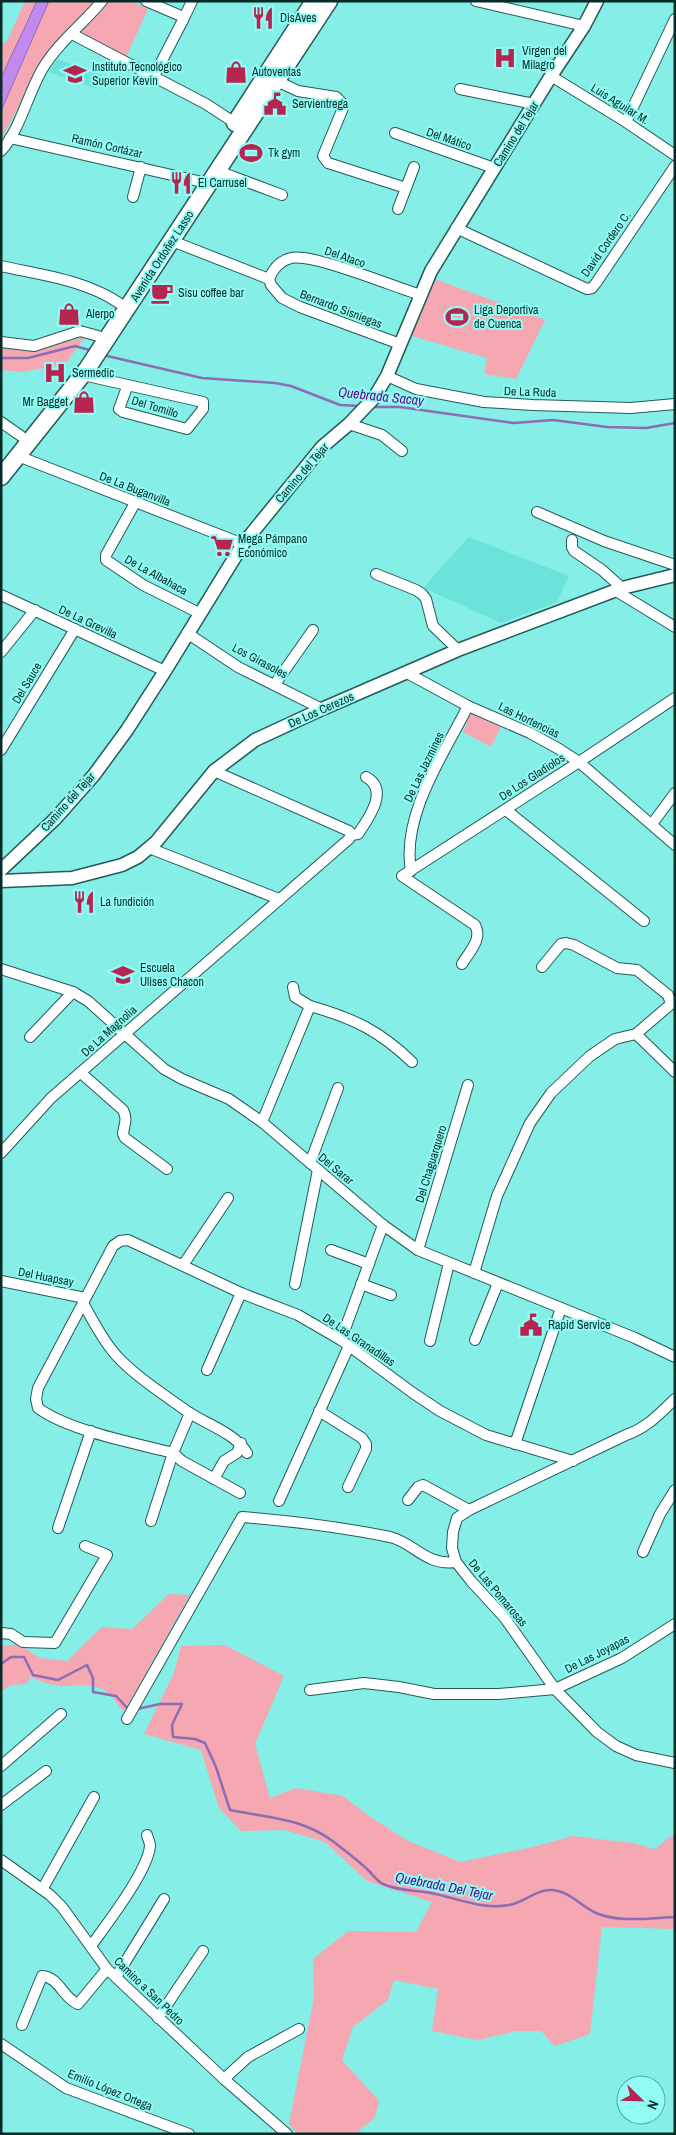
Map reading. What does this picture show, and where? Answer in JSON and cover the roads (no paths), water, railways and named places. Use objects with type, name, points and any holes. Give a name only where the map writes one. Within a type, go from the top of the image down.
[{"type":"main road","name":"Avenida Ordoñez Lasso","points":[[103,336],[120,303],[314,1]]},
{"type":"main road","name":"Avenida Ordoñez Lasso","points":[[1,477],[82,369],[103,336],[172,241],[329,1]]},
{"type":"main road","name":"Avenida Ordoñez Lasso","points":[[1,461],[21,436],[82,369]]},
{"type":"street","points":[[1,151],[10,138],[44,66],[102,1]]},
{"type":"street","points":[[146,1],[181,16],[183,20]]},
{"type":"street","points":[[153,78],[192,1]]},
{"type":"street","points":[[476,1],[584,26]]},
{"type":"street","name":"Camino del Tejar","points":[[1,870],[55,819],[94,775],[127,730],[243,544],[322,447],[352,421],[374,398],[387,376],[431,271],[456,228],[584,26],[597,1]]},
{"type":"street","points":[[626,122],[675,19]]},
{"type":"street","points":[[72,34],[206,104],[235,123]]},
{"type":"street","name":"Luis Aguilar M.","points":[[551,76],[626,122],[675,155]]},
{"type":"street","points":[[277,81],[298,91],[336,97],[342,103],[343,108],[323,156],[328,163],[406,188]]},
{"type":"street","points":[[460,89],[534,104]]},
{"type":"street","name":"Del Mático","points":[[396,133],[494,168]]},
{"type":"street","name":"Ramón Cortázar","points":[[10,138],[198,181]]},
{"type":"street","name":"David Cordero C.","points":[[456,228],[586,289],[590,289],[596,283],[675,166]]},
{"type":"street","points":[[133,197],[141,167]]},
{"type":"street","points":[[398,209],[414,167]]},
{"type":"street","points":[[218,171],[282,195]]},
{"type":"street","points":[[172,241],[269,279]]},
{"type":"street","name":"Del Ataco","points":[[269,279],[276,267],[283,261],[292,258],[312,258],[421,295]]},
{"type":"street","points":[[1,266],[81,285],[102,293],[120,303]]},
{"type":"street","name":"Bernardo Sisniegas","points":[[269,279],[282,298],[300,307],[400,344]]},
{"type":"street","points":[[1,342],[34,346],[80,331],[103,336]]},
{"type":"street","name":"Del Tomillo","points":[[82,369],[127,387],[203,402],[203,409],[187,429],[123,412],[119,409],[127,387]]},
{"type":"street","name":"De La Ruda","points":[[387,376],[416,389],[484,402],[534,406],[631,408],[675,404]]},
{"type":"street","points":[[352,421],[380,434],[402,451]]},
{"type":"street","points":[[1,422],[21,436]]},
{"type":"street","name":"De La Buganvilla","points":[[18,456],[243,544]]},
{"type":"street","name":"De La Albahaca","points":[[135,503],[106,555],[106,560],[143,586],[199,612]]},
{"type":"street","points":[[537,512],[604,541],[675,565]]},
{"type":"street","points":[[572,540],[574,551],[602,570],[619,589],[675,627]]},
{"type":"street","points":[[376,574],[422,594],[426,599],[432,626],[458,650]]},
{"type":"street","name":"De Los Cerezos","points":[[1,880],[52,879],[89,875],[122,865],[149,848],[214,771],[255,740],[458,650],[619,589],[675,575]]},
{"type":"street","name":"De La Grevilla","points":[[1,595],[165,671]]},
{"type":"street","points":[[1,652],[35,610]]},
{"type":"street","name":"Del Sauce","points":[[1,750],[75,629]]},
{"type":"street","points":[[275,684],[313,630]]},
{"type":"street","name":"Los Girasoles","points":[[187,633],[238,667],[322,709]]},
{"type":"street","name":"Las Hortencias","points":[[406,673],[468,706],[530,733],[579,762],[675,845]]},
{"type":"street","name":"De Los Gladiolos","points":[[406,873],[506,810],[675,698]]},
{"type":"street","name":"De Las Jazmines","points":[[406,873],[413,822],[426,788],[468,706]]},
{"type":"street","points":[[214,771],[349,831],[351,835]]},
{"type":"street","name":"De La Magnolia","points":[[1,1153],[51,1098],[349,839],[351,835],[358,834],[378,797],[375,785],[366,777]]},
{"type":"street","points":[[652,824],[675,792]]},
{"type":"street","points":[[506,810],[644,921]]},
{"type":"street","points":[[149,848],[279,900]]},
{"type":"street","points":[[406,873],[475,925],[479,934],[462,964]]},
{"type":"street","points":[[474,1273],[497,1196],[524,1137],[550,1093],[590,1056],[615,1040],[636,1034],[671,1004],[668,994],[637,970],[617,968],[574,945],[561,944],[542,967]]},
{"type":"street","name":"Del Sarar","points":[[1,969],[73,992],[88,1002],[173,1075],[229,1098],[262,1122],[383,1225],[418,1250],[643,1342],[675,1357]]},
{"type":"street","points":[[293,986],[295,997],[310,1006],[345,1017],[368,1027],[392,1043],[412,1062]]},
{"type":"street","points":[[30,1037],[73,992]]},
{"type":"street","points":[[262,1122],[310,1006]]},
{"type":"street","points":[[636,1034],[675,1072]]},
{"type":"street","points":[[81,1073],[123,1110],[126,1116],[123,1134],[125,1138],[167,1169]]},
{"type":"street","name":"Del Chaguarquero","points":[[418,1250],[468,1085]]},
{"type":"street","points":[[310,1163],[338,1088]]},
{"type":"street","points":[[295,1284],[318,1170]]},
{"type":"street","points":[[183,1265],[228,1198]]},
{"type":"street","points":[[279,1501],[319,1410],[345,1343],[361,1284],[383,1225]]},
{"type":"street","name":"De Las Granadillas","points":[[84,1301],[113,1246],[120,1241],[128,1240],[241,1293],[298,1316],[345,1343],[440,1411],[486,1435],[573,1461]]},
{"type":"street","points":[[331,1250],[369,1264]]},
{"type":"street","points":[[430,1341],[448,1263]]},
{"type":"street","name":"Del Huapsay","points":[[1,1281],[84,1301]]},
{"type":"street","points":[[475,1340],[498,1282]]},
{"type":"street","points":[[361,1284],[391,1295]]},
{"type":"street","points":[[207,1370],[241,1293]]},
{"type":"street","points":[[84,1301],[111,1350],[123,1362],[190,1412],[241,1443],[247,1453]]},
{"type":"street","points":[[84,1301],[38,1388],[36,1399],[38,1408],[46,1414],[91,1431],[173,1453],[182,1461],[240,1493]]},
{"type":"street","points":[[515,1444],[561,1308]]},
{"type":"street","name":"De Las Pomarosas","points":[[675,1399],[655,1419],[640,1430],[469,1510],[457,1518],[453,1532],[452,1548],[456,1562],[504,1617],[555,1689],[597,1732],[616,1746],[636,1754],[675,1763]]},
{"type":"street","points":[[319,1410],[362,1438],[366,1444],[366,1449],[348,1487]]},
{"type":"street","points":[[150,1521],[173,1453],[190,1412]]},
{"type":"street","points":[[58,1528],[91,1431]]},
{"type":"street","points":[[214,1479],[224,1461],[237,1453],[241,1443]]},
{"type":"street","points":[[408,1500],[418,1487],[423,1485],[469,1510]]},
{"type":"street","points":[[643,1552],[660,1514],[675,1490]]},
{"type":"street","points":[[127,1719],[242,1517],[287,1520],[392,1538],[438,1563],[456,1562]]},
{"type":"street","points":[[1,1633],[11,1634],[24,1642],[55,1644],[107,1556],[85,1546]]},
{"type":"street","name":"De Las Joyapas","points":[[310,1690],[364,1684],[399,1687],[434,1694],[499,1694],[555,1689],[622,1658],[675,1624]]},
{"type":"street","points":[[1,1766],[61,1714]]},
{"type":"street","points":[[1,1805],[46,1771]]},
{"type":"street","points":[[43,1888],[94,1797]]},
{"type":"street","points":[[91,1946],[123,1900],[143,1866],[150,1844],[147,1835]]},
{"type":"street","name":"Camino a San Pedro","points":[[1,1860],[43,1888],[62,1907],[107,1969],[224,2079],[287,2134]]},
{"type":"street","points":[[116,1977],[164,1899]]},
{"type":"street","points":[[158,2018],[203,1951]]},
{"type":"street","points":[[22,2025],[42,1976],[53,1980],[72,2002],[78,2004],[107,1969]]},
{"type":"street","points":[[224,2079],[248,2057],[299,2029]]},
{"type":"street","name":"Emilio López Ortega","points":[[1,2044],[66,2088],[189,2134]]},
{"type":"waterway","name":"Quebrada Sacay","points":[[1,358],[28,358],[75,346],[93,351]]},
{"type":"waterway","name":"Quebrada Sacay","points":[[103,355],[202,378],[275,383],[291,386],[340,405],[360,406]]},
{"type":"waterway","name":"Quebrada Sacay","points":[[371,407],[400,407],[514,423],[553,420],[607,427],[646,428],[675,423]]},
{"type":"waterway","name":"Quebrada Del Tejar","points":[[1,1664],[11,1657],[24,1657],[33,1675],[58,1680],[87,1665],[93,1678],[93,1692],[116,1696],[130,1711]]},
{"type":"waterway","name":"Quebrada Del Tejar","points":[[137,1709],[160,1704],[182,1704],[172,1725],[173,1737],[195,1739],[205,1743],[216,1767],[230,1810],[284,1820],[309,1828],[334,1842],[383,1884],[489,1906],[514,1904],[546,1890],[552,1890],[564,1893],[590,1910],[605,1916],[625,1919],[675,1917]]},
{"type":"place","name":"DisAves","points":[[263,18]]},
{"type":"place","name":"Virgen del Milagro","points":[[505,58]]},
{"type":"place","name":"Autoventas","points":[[236,72]]},
{"type":"place","name":"Instituto Tecnológico Superior Kevin","points":[[75,74]]},
{"type":"place","name":"Servientrega","points":[[275,104]]},
{"type":"place","name":"Tk gym","points":[[251,153]]},
{"type":"place","name":"El Carrusel","points":[[181,183]]},
{"type":"place","name":"Sisu coffee bar","points":[[162,293]]},
{"type":"place","name":"Alerpo","points":[[69,314]]},
{"type":"place","name":"Liga Deportiva de Cuenca","points":[[457,317]]},
{"type":"place","name":"Sermedic","points":[[55,373]]},
{"type":"place","name":"Mr Bagget","points":[[84,402]]},
{"type":"place","name":"Mega Pámpano Económico","points":[[222,546]]},
{"type":"place","name":"La fundición","points":[[84,902]]},
{"type":"place","name":"Escuela Ulises Chacon","points":[[123,975]]},
{"type":"place","name":"Rapid Service","points":[[531,1325]]}]
